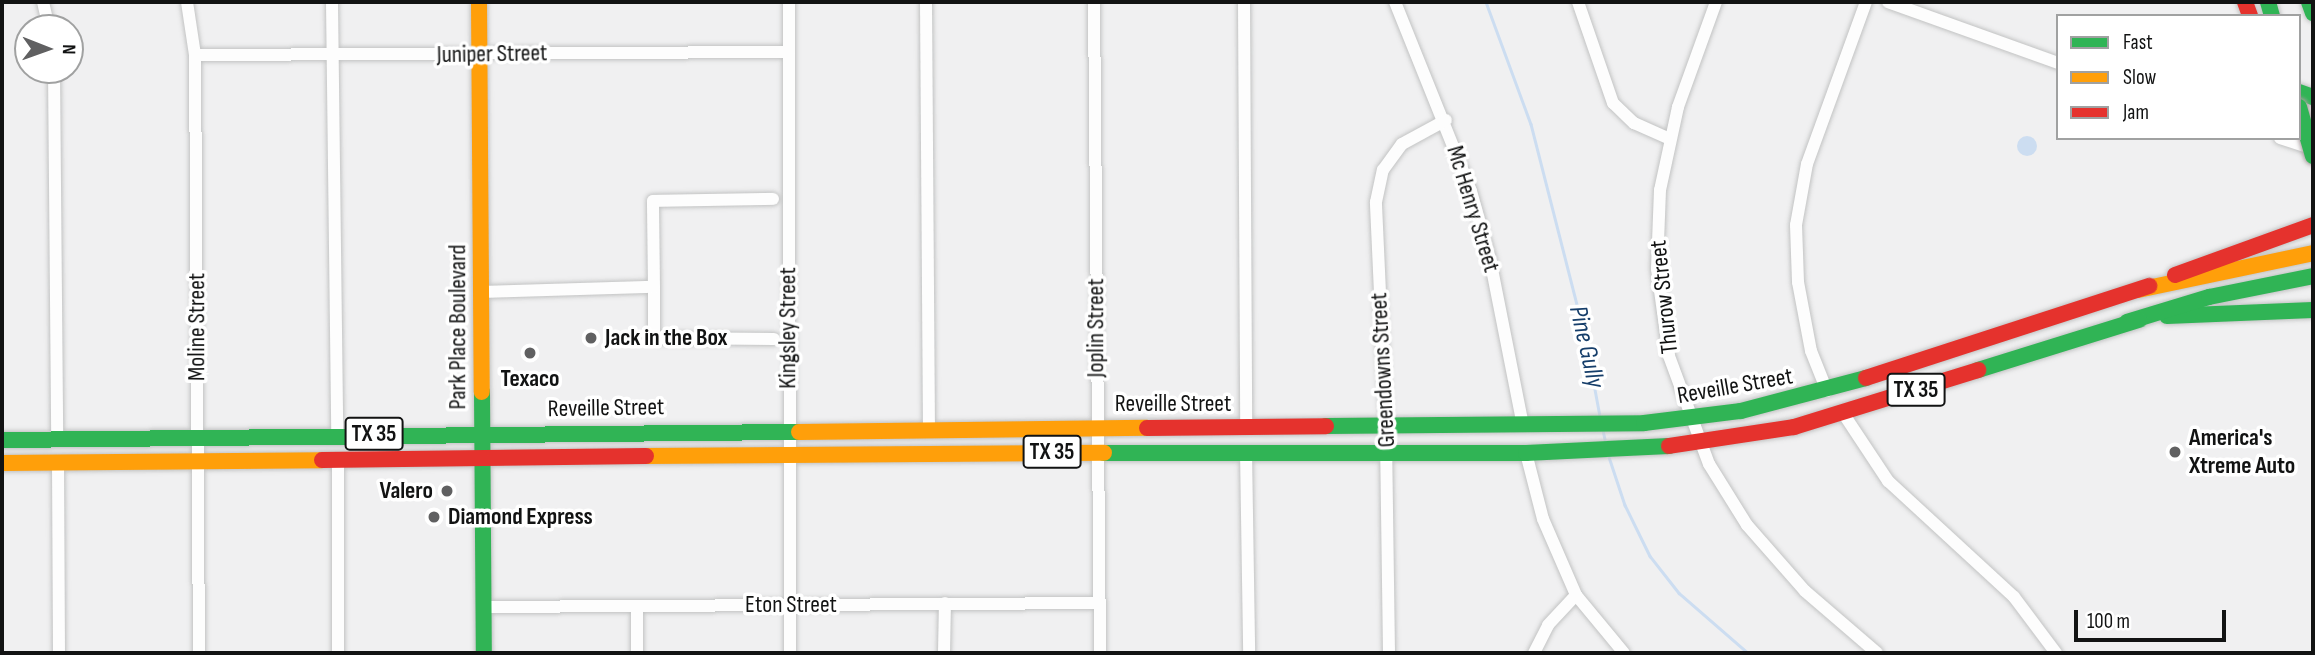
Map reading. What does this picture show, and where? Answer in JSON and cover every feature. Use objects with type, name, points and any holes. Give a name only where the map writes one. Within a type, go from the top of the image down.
[{"type":"main road","name":"Park Place Boulevard","points":[[479,2],[484,653]]},
{"type":"main road","points":[[2309,2],[2313,13]]},
{"type":"main road","points":[[2301,114],[2313,156]]},
{"type":"main road","points":[[2301,138],[2313,156]]},
{"type":"main road","name":"Reveille Street","points":[[2,440],[481,432],[1612,424],[1689,419],[1827,391],[2138,290],[2313,225]]},
{"type":"main road","name":"TX 35","points":[[2138,290],[2311,253]]},
{"type":"main road","name":"TX 35","points":[[2127,322],[2209,297],[2312,276]]},
{"type":"main road","name":"Reveille Street","points":[[2,463],[481,456],[1097,452],[1526,453],[1701,444],[1843,413],[2127,322],[2202,313],[2313,310]]},
{"type":"main road","points":[[1962,347],[1976,370]]},
{"type":"street","name":"Moline Street","points":[[187,2],[195,55],[199,653]]},
{"type":"street","points":[[332,2],[337,434]]},
{"type":"street","name":"Kingsley Street","points":[[789,2],[790,653]]},
{"type":"street","points":[[926,2],[929,428]]},
{"type":"street","name":"Joplin Street","points":[[1094,2],[1100,653]]},
{"type":"street","points":[[1244,2],[1246,426]]},
{"type":"street","name":"Mc Henry Street","points":[[1395,2],[1446,120],[1490,259],[1523,425]]},
{"type":"street","points":[[1578,2],[1613,103],[1634,124],[1670,139]]},
{"type":"street","name":"Thurow Street","points":[[1716,2],[1670,139],[1657,209],[1657,269],[1670,356],[1689,419],[1719,483],[1758,541],[1805,591],[1877,653]]},
{"type":"street","points":[[1827,391],[1811,351],[1797,282],[1797,225],[1807,163],[1866,2]]},
{"type":"street","points":[[1888,2],[2056,62]]},
{"type":"street","name":"Juniper Street","points":[[195,55],[334,57],[789,52]]},
{"type":"street","points":[[54,84],[57,439]]},
{"type":"street","name":"Greendowns Street","points":[[1388,653],[1387,453],[1376,202],[1383,170],[1402,144],[1446,120]]},
{"type":"street","points":[[2286,140],[2313,149]]},
{"type":"street","points":[[773,199],[653,201],[653,287],[654,334],[658,338],[774,339]]},
{"type":"street","points":[[481,292],[653,287]]},
{"type":"street","points":[[1843,413],[1888,481],[2014,597],[2056,653]]},
{"type":"street","points":[[1246,452],[1249,653]]},
{"type":"street","points":[[1526,453],[1543,519],[1576,595],[1624,653]]},
{"type":"street","points":[[338,458],[338,653]]},
{"type":"street","points":[[58,462],[59,653]]},
{"type":"street","points":[[1534,653],[1548,625],[1576,595]]},
{"type":"street","points":[[944,603],[944,653]]},
{"type":"street","name":"Eton Street","points":[[484,607],[1098,604]]},
{"type":"street","points":[[637,653],[638,606]]},
{"type":"water","points":[[2023,136],[2031,136],[2037,146],[2031,156],[2023,156],[2017,150],[2017,142]]},
{"type":"waterway","name":"Pine Gully","points":[[1486,2],[1531,124],[1585,336],[1600,416]]},
{"type":"waterway","name":"Pine Gully","points":[[1603,430],[1606,444]]},
{"type":"waterway","name":"Pine Gully","points":[[1609,457],[1625,505],[1650,556],[1679,593],[1748,653]]},
{"type":"traffic: fast","points":[[2268,2],[2271,14]]},
{"type":"traffic: fast","points":[[2309,2],[2313,13]]},
{"type":"traffic: fast","points":[[2301,93],[2313,97]]},
{"type":"traffic: fast","points":[[2301,114],[2313,156]]},
{"type":"traffic: fast","points":[[2127,322],[2209,297],[2313,276]]},
{"type":"traffic: fast","points":[[2167,316],[2313,310]]},
{"type":"traffic: fast","points":[[1978,370],[2139,320]]},
{"type":"traffic: fast","points":[[1326,426],[1644,423],[1741,411],[1866,378]]},
{"type":"traffic: fast","points":[[482,392],[484,653]]},
{"type":"traffic: fast","points":[[2,440],[799,432]]},
{"type":"traffic: fast","points":[[1104,453],[1526,453],[1669,446]]},
{"type":"traffic: slow","points":[[479,2],[482,392]]},
{"type":"traffic: slow","points":[[2138,290],[2313,253]]},
{"type":"traffic: slow","points":[[799,432],[1147,428]]},
{"type":"traffic: slow","points":[[646,456],[1104,453]]},
{"type":"traffic: slow","points":[[2,463],[322,460]]},
{"type":"traffic: jam","points":[[2245,2],[2249,14]]},
{"type":"traffic: jam","points":[[2175,275],[2313,225]]},
{"type":"traffic: jam","points":[[1866,378],[2149,286]]},
{"type":"traffic: jam","points":[[1669,446],[1794,427],[1978,370]]},
{"type":"traffic: jam","points":[[1147,428],[1326,426]]},
{"type":"traffic: jam","points":[[322,460],[646,456]]},
{"type":"place","name":"Jack in the Box","points":[[591,338]]},
{"type":"place","name":"Texaco","points":[[530,353]]},
{"type":"place","name":"America's Xtreme Auto","points":[[2175,452]]},
{"type":"place","name":"Valero","points":[[447,491]]},
{"type":"place","name":"Diamond Express","points":[[434,517]]}]
